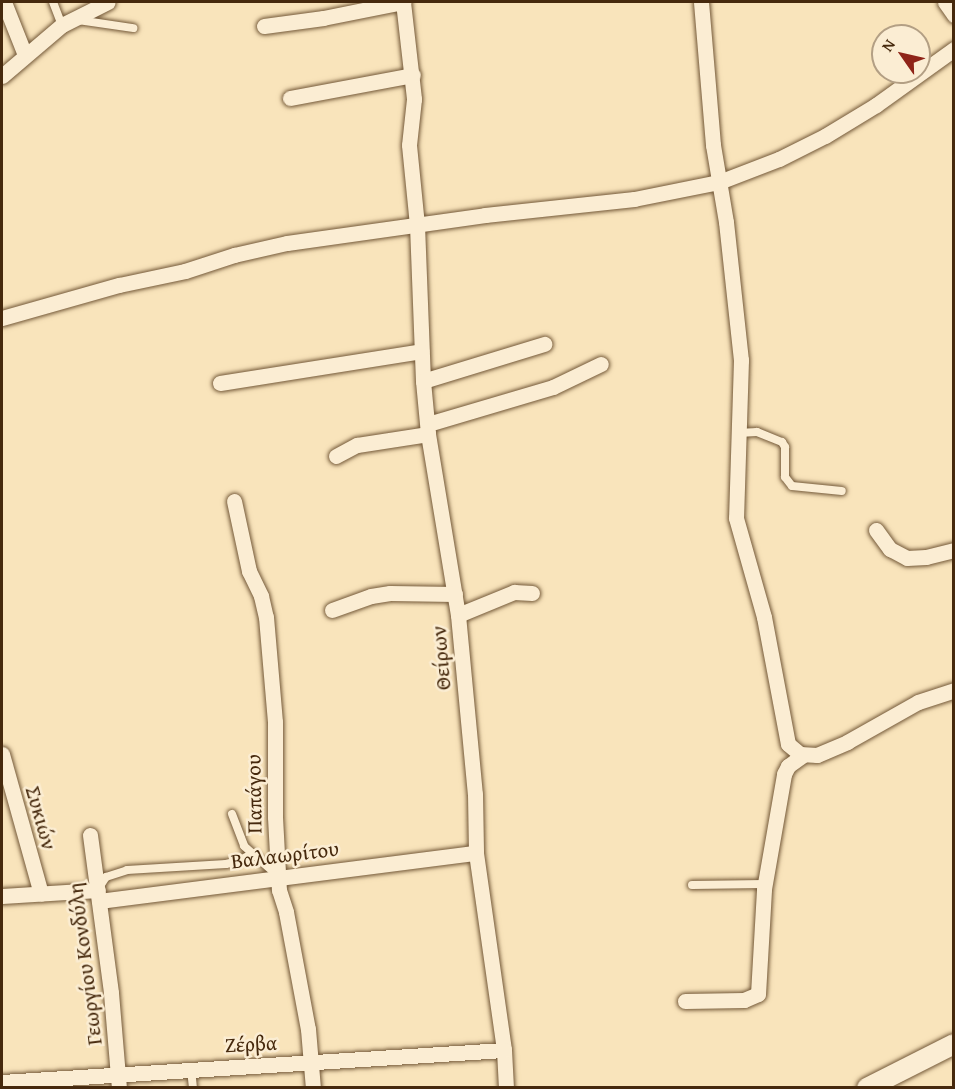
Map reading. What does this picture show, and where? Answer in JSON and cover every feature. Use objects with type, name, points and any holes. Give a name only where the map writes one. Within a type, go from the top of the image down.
[{"type":"street","points":[[4,2],[25,55]]},
{"type":"street","points":[[2,76],[68,22],[108,2]]},
{"type":"street","points":[[264,26],[323,18],[403,2]]},
{"type":"street","name":"Θείρων","points":[[403,2],[413,75],[415,110],[409,145],[417,225],[423,381],[428,429],[458,615],[474,783],[476,853],[504,1050],[506,1088]]},
{"type":"street","points":[[701,2],[713,145],[741,360],[736,518],[764,617],[785,732],[792,749],[803,755],[818,755],[918,702],[954,690]]},
{"type":"street","points":[[945,2],[954,15]]},
{"type":"street","points":[[2,318],[265,248],[417,225],[634,199],[719,182],[779,159],[825,136],[876,105],[954,49]]},
{"type":"street","points":[[290,98],[413,75]]},
{"type":"street","points":[[423,381],[544,344]]},
{"type":"street","points":[[220,384],[421,351]]},
{"type":"street","points":[[336,456],[357,445],[428,429],[553,387],[601,364]]},
{"type":"street","name":"Παπάγου","points":[[234,501],[249,571],[261,596],[266,617],[272,664],[278,876],[312,1062],[313,1088]]},
{"type":"street","points":[[876,530],[890,549],[907,558],[926,557],[954,550]]},
{"type":"street","points":[[458,615],[514,592],[532,593]]},
{"type":"street","points":[[332,610],[371,596],[390,593],[455,594]]},
{"type":"street","name":"Συκιών","points":[[2,753],[41,894]]},
{"type":"street","points":[[685,1001],[744,1000],[758,994],[764,884],[784,774],[788,766],[803,755]]},
{"type":"street","name":"Γεωργίου Κονδύλη","points":[[90,835],[119,1081]]},
{"type":"street","name":"Βαλαωρίτου","points":[[2,896],[41,894],[99,896],[476,853]]},
{"type":"street","points":[[867,1088],[954,1044]]},
{"type":"street","name":"Ζέρβα","points":[[2,1082],[119,1081],[191,1069],[504,1050]]},
{"type":"lane","points":[[53,2],[68,22],[133,28]]},
{"type":"lane","points":[[737,434],[757,432],[782,442],[785,447],[785,477],[792,486],[842,491]]},
{"type":"lane","points":[[232,814],[240,839],[252,854],[278,876]]},
{"type":"lane","name":"Βαλαωρίτου","points":[[99,896],[102,881],[114,873],[158,867],[226,864],[252,854]]},
{"type":"lane","points":[[692,885],[764,884]]},
{"type":"lane","points":[[191,1069],[193,1088]]}]
